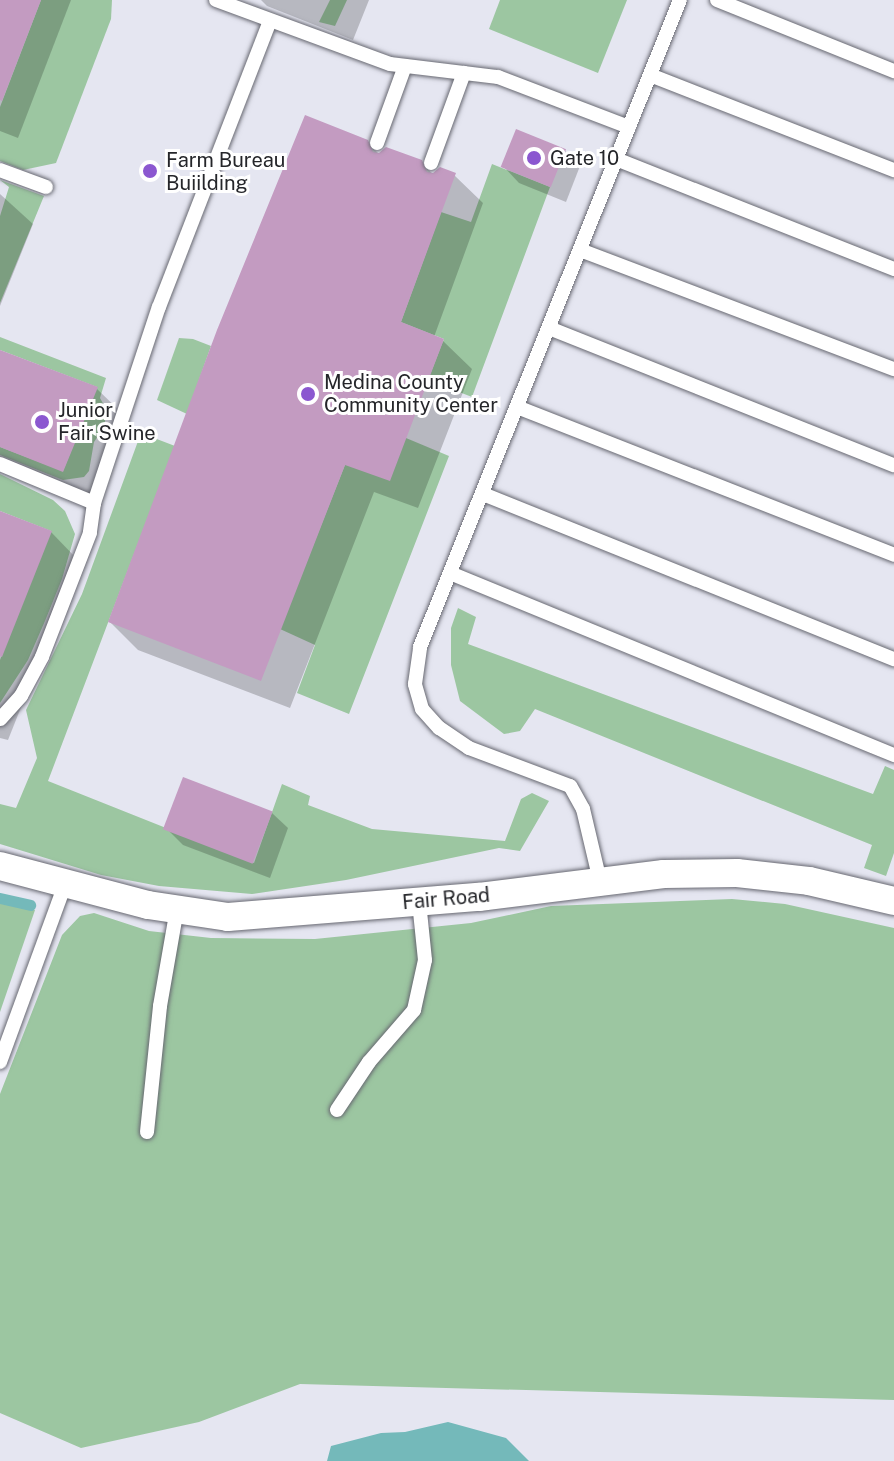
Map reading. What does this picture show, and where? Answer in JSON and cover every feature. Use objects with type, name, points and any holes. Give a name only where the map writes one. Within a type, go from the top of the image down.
[{"type":"street","name":"Fair Road","points":[[0,866],[65,884],[228,917],[419,902],[664,874],[737,873],[809,881],[894,901]]},
{"type":"lane","points":[[216,0],[390,64],[498,77],[629,127]]},
{"type":"lane","points":[[600,881],[583,809],[570,786],[469,748],[439,728],[422,709],[415,684],[420,647],[680,0]]},
{"type":"lane","points":[[717,0],[894,71]]},
{"type":"lane","points":[[0,719],[21,696],[42,657],[90,533],[94,503],[159,307],[270,21]]},
{"type":"lane","points":[[377,143],[405,66]]},
{"type":"lane","points":[[431,163],[464,73]]},
{"type":"lane","points":[[650,75],[894,170]]},
{"type":"lane","points":[[616,159],[894,269]]},
{"type":"lane","points":[[0,170],[46,187]]},
{"type":"lane","points":[[580,250],[894,369]]},
{"type":"lane","points":[[549,328],[894,465]]},
{"type":"lane","points":[[517,407],[894,555]]},
{"type":"lane","points":[[0,464],[94,503]]},
{"type":"lane","points":[[483,494],[894,659]]},
{"type":"lane","points":[[450,573],[894,755]]},
{"type":"lane","points":[[0,1062],[65,884]]},
{"type":"lane","points":[[337,1110],[369,1062],[414,1010],[425,960],[419,902]]},
{"type":"lane","points":[[147,1132],[156,1035],[177,909]]},
{"type":"shaded area","points":[[41,0],[112,0],[111,19],[56,163],[23,170],[0,161],[0,107]]},
{"type":"shaded area","points":[[330,0],[347,0],[335,26],[319,22]]},
{"type":"shaded area","points":[[500,0],[627,0],[598,73],[489,29]]},
{"type":"shaded area","points":[[492,164],[550,187],[472,397],[428,380],[444,339],[401,322],[441,212],[471,222]]},
{"type":"shaded area","points":[[0,180],[44,196],[0,303],[0,216],[9,187]]},
{"type":"shaded area","points":[[0,337],[106,378],[100,398],[105,407],[105,426],[94,442],[89,471],[84,477],[63,480],[0,455],[0,447],[63,471],[97,387],[0,350]]},
{"type":"shaded area","points":[[179,338],[193,339],[211,346],[187,414],[157,400]]},
{"type":"shaded area","points":[[141,433],[175,446],[48,781],[254,863],[282,784],[310,796],[308,805],[372,829],[505,841],[521,799],[532,793],[549,801],[520,851],[499,848],[346,880],[252,894],[159,886],[101,875],[0,844],[0,804],[16,808],[37,758],[26,710],[82,594]]},
{"type":"shaded area","points":[[406,438],[449,456],[349,714],[297,693],[315,645],[280,629],[345,465]]},
{"type":"shaded area","points":[[0,474],[53,500],[65,511],[75,534],[62,579],[28,660],[0,703],[0,660],[51,531],[0,511]]},
{"type":"shaded area","points":[[458,608],[476,617],[468,644],[873,794],[885,766],[894,770],[894,853],[886,876],[864,868],[872,845],[535,709],[520,731],[504,734],[460,701],[451,665],[451,628]]},
{"type":"shaded area","points":[[0,898],[35,910],[0,1012]]},
{"type":"shaded area","points":[[732,899],[785,904],[894,928],[894,1400],[300,1384],[199,1422],[81,1448],[0,1413],[0,1094],[62,935],[80,916],[94,913],[149,931],[211,938],[315,939],[471,923],[551,906]]},
{"type":"shaded area","points":[[448,1422],[506,1438],[529,1461],[327,1461],[331,1446],[381,1433],[405,1432]]},
{"type":"building","points":[[0,0],[41,0],[2,101],[0,100]]},
{"type":"building","name":"Medina County Community Center","points":[[305,115],[368,140],[373,152],[379,153],[386,147],[422,160],[427,172],[433,173],[440,167],[456,173],[401,322],[444,339],[390,481],[345,465],[261,681],[108,622],[217,330]]},
{"type":"building","name":"Gate 10","points":[[516,129],[566,149],[551,187],[501,167]]},
{"type":"building","name":"Junior Fair Swine","points":[[0,350],[98,387],[63,472],[0,447]]},
{"type":"building","points":[[0,511],[52,531],[2,657],[0,656]]},
{"type":"building","points":[[183,777],[273,811],[253,864],[163,829]]},
{"type":"waterway","points":[[0,898],[30,905]]},
{"type":"place","name":"Gate 10","points":[[534,158]]},
{"type":"place","name":"Farm Bureau Buiilding","points":[[150,171]]},
{"type":"place","name":"Medina County Community Center","points":[[308,394]]},
{"type":"place","name":"Junior Fair Swine","points":[[42,422]]}]
